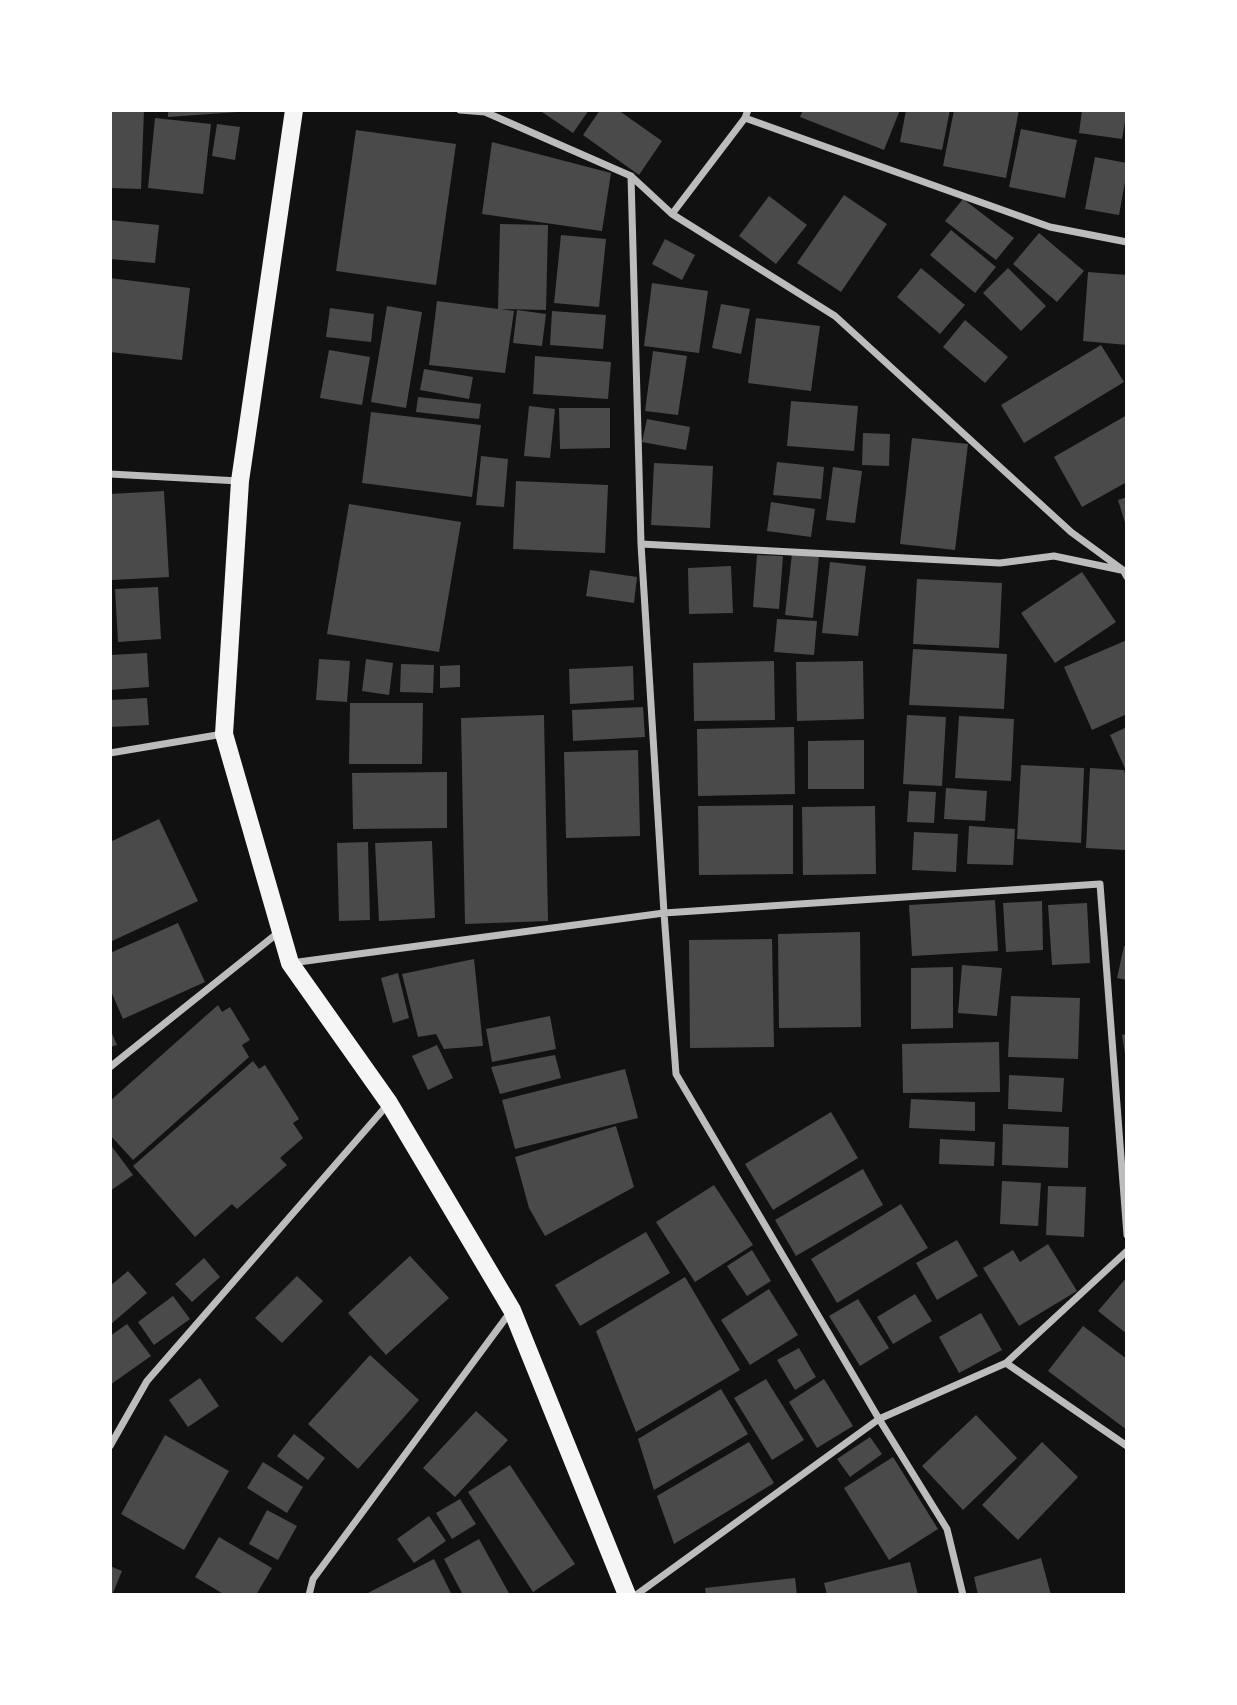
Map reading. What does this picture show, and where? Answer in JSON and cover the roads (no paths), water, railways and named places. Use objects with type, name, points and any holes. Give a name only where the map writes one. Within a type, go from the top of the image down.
[{"type":"main road","points":[[294,110],[240,481],[224,734],[290,964],[389,1103],[512,1310],[627,1595]]},
{"type":"street","points":[[460,110],[485,111],[631,177],[671,214],[835,316],[1071,532],[1126,573]]},
{"type":"street","points":[[671,214],[746,114],[1051,227],[1127,242]]},
{"type":"street","points":[[631,177],[641,544],[676,1074],[879,1419],[947,1529],[963,1595]]},
{"type":"street","points":[[110,474],[240,481]]},
{"type":"street","points":[[641,544],[1000,563],[1054,556],[1126,573]]},
{"type":"street","points":[[110,753],[224,734]]},
{"type":"street","points":[[290,964],[664,914],[1100,884],[1127,1235]]},
{"type":"street","points":[[110,1067],[280,931]]},
{"type":"street","points":[[110,1446],[147,1381],[389,1103]]},
{"type":"street","points":[[636,1595],[879,1419],[1006,1363],[1127,1251]]},
{"type":"street","points":[[310,1595],[313,1579],[512,1310]]},
{"type":"street","points":[[1006,1363],[1127,1446]]}]
